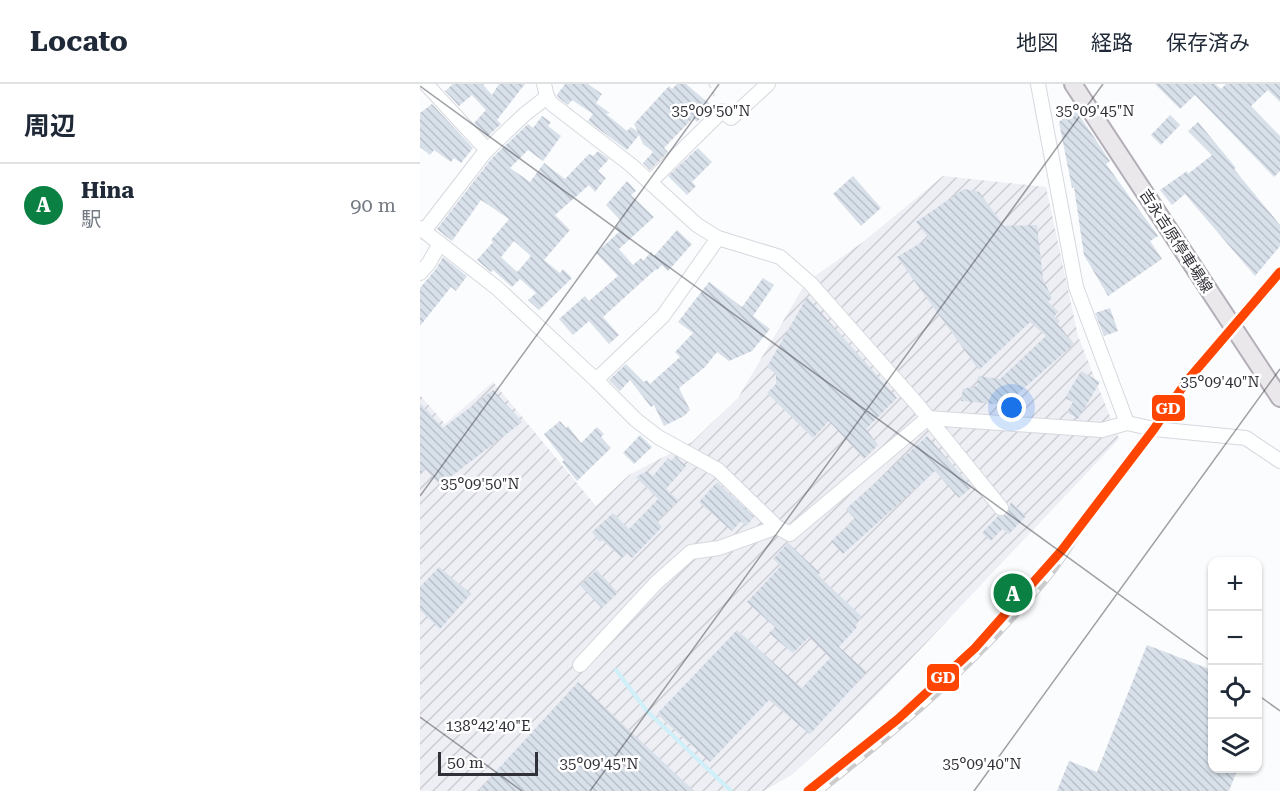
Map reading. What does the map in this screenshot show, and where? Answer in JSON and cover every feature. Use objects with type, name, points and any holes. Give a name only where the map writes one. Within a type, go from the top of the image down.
[{"type":"main road","name":"吉永吉原停車場線","points":[[1073,84],[1280,398]]},
{"type":"street","points":[[426,84],[487,150]]},
{"type":"street","points":[[650,182],[722,111],[731,117],[768,84]]},
{"type":"street","points":[[1038,84],[1076,287],[1127,423]]},
{"type":"street","points":[[1001,508],[928,418],[810,283],[780,257],[718,238],[697,225],[631,165],[552,104],[545,90],[525,114],[487,150],[422,230],[497,288],[636,420],[658,437],[718,470],[777,527],[790,534],[928,418],[1102,430],[1127,423],[1154,429],[1246,438],[1280,460]]},
{"type":"street","points":[[596,380],[663,316],[718,238]]},
{"type":"street","points":[[420,273],[429,263],[440,243]]},
{"type":"street","points":[[580,665],[656,583],[691,552],[719,548],[777,527]]},
{"type":"path","points":[[709,84],[722,111]]},
{"type":"shaded area","points":[[943,176],[1046,187],[1078,336],[1119,439],[876,696],[793,774],[764,791],[420,791],[420,395],[445,424],[493,382],[596,506],[629,475],[692,442],[738,398],[802,289],[815,276],[863,242]]},
{"type":"building","points":[[453,84],[484,84],[492,95],[499,84],[525,84],[497,120],[501,124],[487,137],[474,123],[486,110],[472,95],[459,106],[445,91]]},
{"type":"building","points":[[565,84],[588,84],[602,94],[596,103],[610,113],[606,114],[627,131],[631,127],[638,132],[634,124],[669,86],[672,89],[677,84],[686,84],[712,106],[697,122],[693,118],[664,148],[668,152],[650,170],[643,163],[653,152],[643,144],[639,135],[627,150],[588,121],[593,114],[572,100],[568,105],[559,98],[557,95]]},
{"type":"building","points":[[1155,84],[1215,84],[1221,89],[1226,84],[1280,84],[1280,102],[1268,90],[1251,106],[1280,136],[1280,171],[1274,177],[1195,95],[1180,109]]},
{"type":"building","points":[[432,104],[473,148],[461,163],[454,158],[451,162],[434,150],[430,155],[420,147],[420,113]]},
{"type":"building","points":[[1075,109],[1110,161],[1106,164],[1158,236],[1150,241],[1162,259],[1108,296],[1084,255],[1074,187],[1072,188],[1059,122]]},
{"type":"building","points":[[1170,115],[1180,125],[1161,145],[1151,135]]},
{"type":"building","points":[[542,116],[551,122],[548,126],[561,136],[543,161],[528,150],[510,168],[530,182],[544,163],[565,179],[589,154],[593,156],[598,151],[609,159],[598,171],[606,178],[595,192],[589,185],[555,215],[570,230],[544,260],[560,273],[563,269],[572,278],[539,310],[528,300],[536,293],[520,279],[512,287],[493,270],[491,272],[477,260],[509,219],[481,200],[452,241],[437,229],[492,158],[528,124],[533,128]],"holes":[[[514,241],[531,256],[517,272],[501,257]]]},
{"type":"building","points":[[1198,122],[1280,225],[1280,246],[1255,276],[1185,194],[1172,205],[1160,190],[1187,171],[1188,174],[1212,155],[1188,131]]},
{"type":"building","points":[[698,148],[712,162],[692,182],[696,186],[687,195],[668,176]]},
{"type":"building","points":[[853,176],[881,208],[861,226],[833,194]]},
{"type":"building","points":[[627,181],[636,191],[631,195],[654,217],[619,249],[633,265],[641,258],[643,261],[651,252],[654,256],[677,230],[692,244],[668,271],[662,265],[656,269],[603,317],[619,335],[609,344],[589,321],[573,335],[559,319],[585,296],[589,301],[618,276],[596,253],[619,232],[615,228],[621,221],[606,205]]},
{"type":"building","points":[[964,189],[979,192],[1004,226],[1037,225],[1043,279],[1052,298],[1048,302],[1059,312],[1054,316],[1060,321],[1058,324],[1074,344],[1005,405],[961,401],[963,389],[977,386],[978,376],[1000,379],[1046,336],[1030,322],[979,370],[897,257],[929,238],[916,222]]},
{"type":"building","points":[[443,257],[467,276],[456,291],[451,287],[420,326],[420,288]]},
{"type":"building","points":[[763,278],[774,285],[753,316],[770,329],[752,351],[729,361],[717,352],[705,367],[679,388],[690,410],[684,416],[664,426],[654,405],[651,407],[630,380],[620,391],[609,380],[626,364],[644,382],[647,380],[650,384],[680,357],[675,352],[693,333],[678,322],[709,282],[742,307]]},
{"type":"building","points":[[807,297],[897,398],[866,429],[878,445],[864,459],[829,421],[813,438],[767,393],[776,384],[776,374],[767,367]]},
{"type":"building","points":[[1110,308],[1118,331],[1104,336],[1095,313]]},
{"type":"building","points":[[1081,371],[1100,382],[1078,419],[1067,412],[1073,402],[1065,398]]},
{"type":"building","points":[[493,390],[522,422],[440,485],[425,469],[420,474],[420,403],[443,428]]},
{"type":"building","points":[[560,421],[566,428],[568,426],[581,443],[597,427],[604,434],[601,437],[611,448],[577,481],[544,434]]},
{"type":"building","points":[[640,435],[652,447],[634,464],[623,453]]},
{"type":"building","points":[[927,436],[972,487],[959,498],[935,471],[843,554],[831,541],[855,519],[846,509]]},
{"type":"building","points":[[675,456],[686,466],[666,489],[679,501],[657,521],[662,527],[632,558],[627,553],[622,558],[602,540],[600,542],[592,532],[613,513],[629,529],[658,499],[636,477],[647,471],[653,476],[668,458],[671,461]]},
{"type":"building","points":[[717,482],[754,517],[746,526],[741,521],[732,531],[699,502]]},
{"type":"building","points":[[1011,502],[1026,516],[1009,534],[1002,529],[991,541],[982,533],[998,516],[1007,515]]},
{"type":"building","points":[[788,543],[862,617],[855,625],[857,627],[839,647],[867,672],[810,734],[769,700],[710,762],[657,714],[737,630],[802,688],[830,658],[809,637],[793,653],[769,633],[775,627],[747,602],[781,566],[773,559]]},
{"type":"building","points":[[439,567],[471,594],[440,629],[420,610],[420,587]]},
{"type":"building","points":[[597,570],[618,593],[602,608],[580,585]]},
{"type":"building","points":[[1147,645],[1208,668],[1208,773],[1236,773],[1229,791],[1057,791],[1069,761],[1097,772]]},
{"type":"building","points":[[578,682],[694,791],[478,791]]},
{"type":"waterway","points":[[616,670],[646,710],[731,791]]},
{"type":"railway","points":[[821,791],[922,708],[993,640],[1055,570],[1087,517]]},
{"type":"transit line","name":"GD","points":[[808,791],[898,719],[975,648],[1062,550],[1154,429],[1186,382],[1280,272]]},
{"type":"place","name":"Hina","points":[[1013,593]]}]
